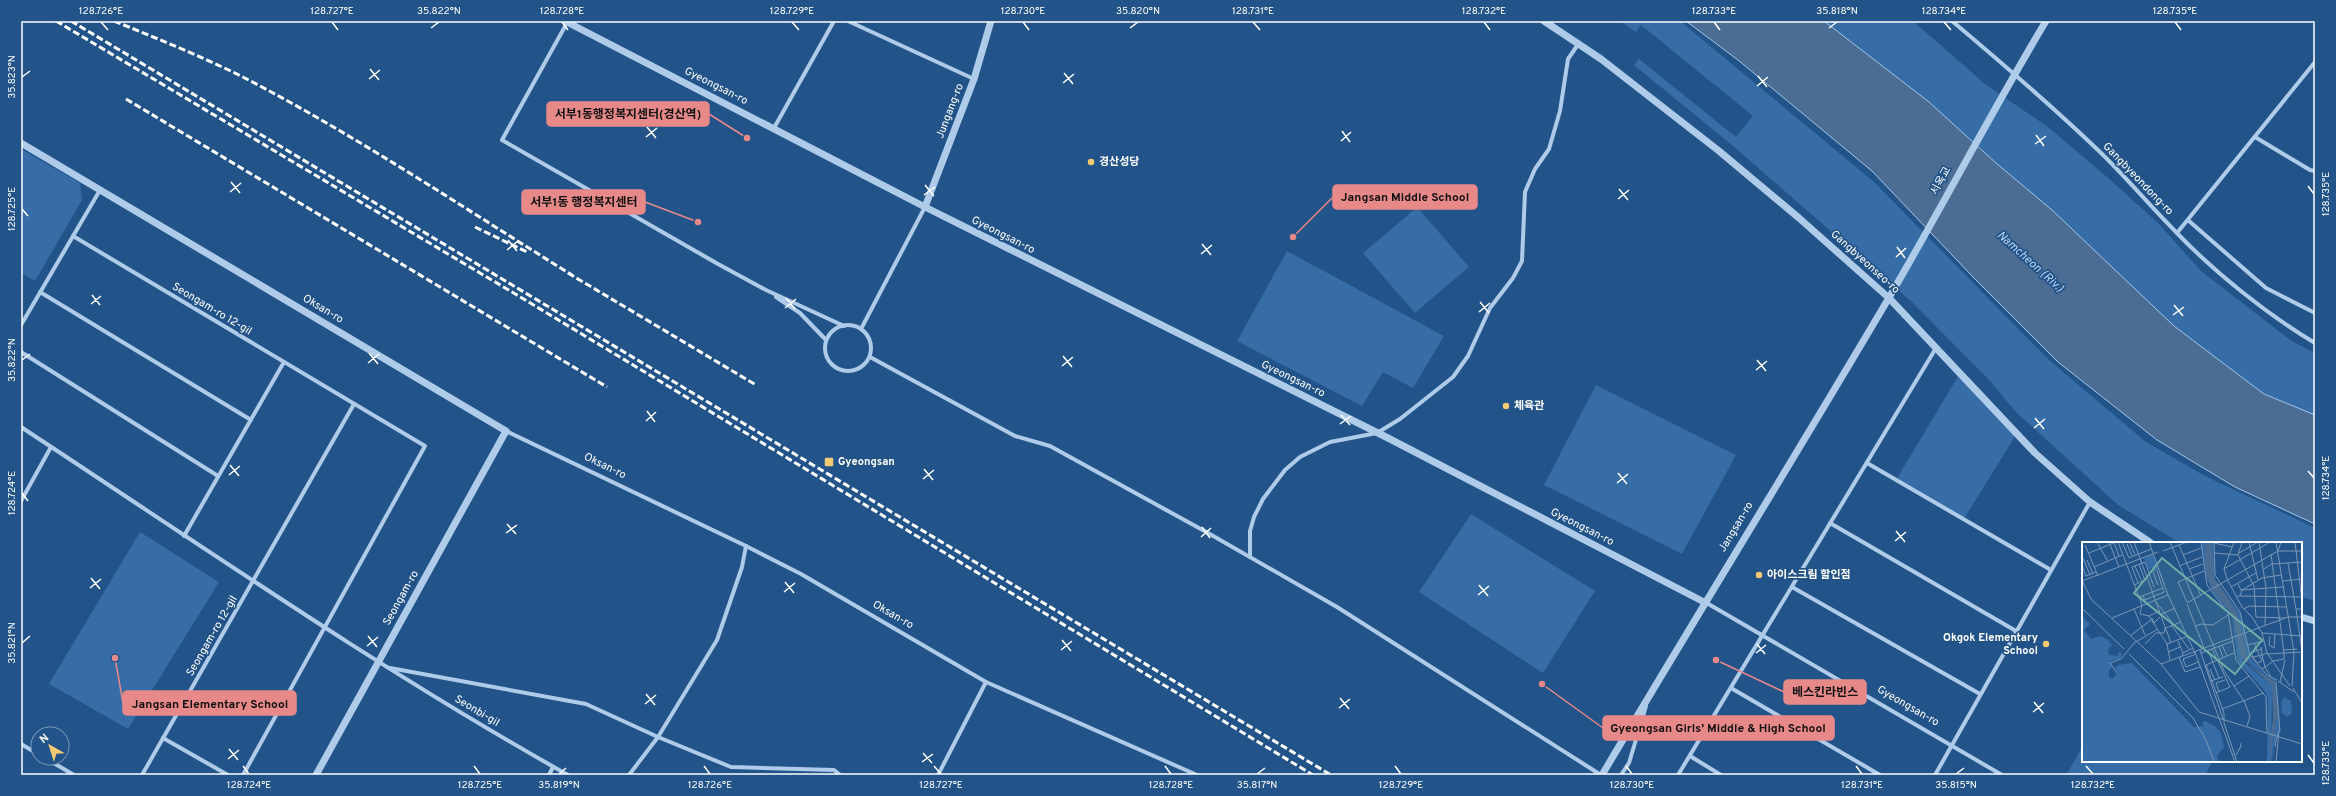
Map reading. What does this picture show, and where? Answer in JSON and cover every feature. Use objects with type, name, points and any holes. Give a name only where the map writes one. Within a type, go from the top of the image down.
[{"type":"street","points":[[567,21],[502,140],[718,264],[766,290],[844,326]]},
{"type":"street","name":"Gyeongsan-ro","points":[[567,21],[925,207],[1378,433],[1704,602],[1952,744],[2002,775]]},
{"type":"street","points":[[774,128],[834,21]]},
{"type":"street","points":[[848,21],[974,79]]},
{"type":"street","name":"Jungang-ro","points":[[925,207],[974,79],[991,21]]},
{"type":"street","name":"Gangbyeonseo-ro","points":[[1544,21],[1579,42],[1719,151],[1890,295],[1936,348],[2035,453],[2090,502],[2150,542]]},
{"type":"street","name":"Gangbyeondong-ro","points":[[1952,21],[2015,73],[2100,152],[2177,233],[2266,309],[2315,343]]},
{"type":"street","points":[[2015,73],[2046,21]]},
{"type":"street","points":[[1250,557],[1250,531],[1254,517],[1263,498],[1285,470],[1300,457],[1330,442],[1378,433],[1400,419],[1453,377],[1468,356],[1490,308],[1520,268],[1524,249],[1525,192],[1536,169],[1549,149],[1560,111],[1568,59],[1579,42]]},
{"type":"street","points":[[2177,233],[2189,221],[2314,65]]},
{"type":"street","name":"서옥교","points":[[1890,295],[2015,73]]},
{"type":"street","points":[[2255,137],[2310,170],[2315,171]]},
{"type":"street","name":"Oksan-ro","points":[[21,143],[506,431],[746,546],[804,576],[986,682],[1197,775]]},
{"type":"street","points":[[21,325],[100,190]]},
{"type":"street","points":[[861,329],[925,207]]},
{"type":"street","points":[[2189,221],[2266,288],[2315,313]]},
{"type":"street","name":"Seongam-ro 12-gil","points":[[73,236],[425,446],[325,628]]},
{"type":"street","points":[[766,290],[800,313],[826,340]]},
{"type":"street","points":[[40,292],[251,420]]},
{"type":"street","name":"Jangsan-ro","points":[[1601,775],[1890,295]]},
{"type":"street","points":[[844,326],[854,326],[861,329],[870,342],[870,357],[866,364],[852,371],[837,370],[827,359],[824,351],[826,340],[832,331],[844,326]]},
{"type":"street","points":[[1678,775],[1936,348]]},
{"type":"street","points":[[21,352],[218,476]]},
{"type":"street","points":[[870,357],[1014,436],[1050,446],[1250,557],[1337,607],[1601,775]]},
{"type":"street","points":[[184,536],[284,362]]},
{"type":"street","name":"Seongam-ro 12-gil","points":[[142,775],[354,404]]},
{"type":"street","points":[[21,427],[253,582],[378,662]]},
{"type":"street","name":"Seongam-ro","points":[[316,775],[506,431]]},
{"type":"street","points":[[21,499],[51,447]]},
{"type":"street","points":[[1867,463],[2051,570]]},
{"type":"street","points":[[1935,775],[2090,502]]},
{"type":"street","points":[[1830,523],[2016,631]]},
{"type":"street","points":[[629,775],[658,737],[717,640],[742,567],[746,546]]},
{"type":"street","points":[[1792,587],[1980,694]]},
{"type":"street","points":[[2302,617],[2315,621]]},
{"type":"street","points":[[243,775],[325,628]]},
{"type":"street","name":"Seonbi-gil","points":[[378,662],[568,775]]},
{"type":"street","points":[[388,668],[586,704],[658,737],[731,767],[834,770],[840,775]]},
{"type":"street","points":[[938,775],[986,682]]},
{"type":"street","points":[[1731,688],[1880,775]]},
{"type":"street","points":[[1621,775],[1629,762],[1650,694]]},
{"type":"street","points":[[163,738],[228,775]]},
{"type":"street","points":[[21,744],[30,749]]},
{"type":"street","points":[[1690,756],[1721,775]]},
{"type":"street","points":[[59,766],[74,775]]},
{"type":"street","points":[[549,775],[553,767]]},
{"type":"shaded area","points":[[1620,21],[1680,21],[1873,181],[2049,360],[2146,442],[2205,476],[2315,528],[2315,601],[2302,597],[2302,542],[2178,542],[2118,505],[2015,411],[1990,381],[1912,302],[1733,146],[1634,65],[1639,59],[1736,137],[1753,116],[1641,25],[1636,32]]},
{"type":"shaded area","points":[[1824,21],[1913,21],[1985,84],[2048,127],[2159,224],[2201,271],[2293,342],[2315,353],[2315,415],[2264,394],[2174,326],[2052,210],[1996,163],[1929,102]]},
{"type":"shaded area","points":[[21,149],[80,183],[82,200],[35,281],[21,273]]},
{"type":"shaded area","points":[[1417,207],[1469,267],[1415,313],[1363,253]]},
{"type":"shaded area","points":[[1287,251],[1444,336],[1413,388],[1383,372],[1362,406],[1237,341]]},
{"type":"shaded area","points":[[1960,373],[2017,433],[1964,519],[1896,480]]},
{"type":"shaded area","points":[[1596,385],[1736,455],[1682,554],[1544,485]]},
{"type":"shaded area","points":[[1471,514],[1595,591],[1543,673],[1419,592]]},
{"type":"shaded area","points":[[140,532],[219,582],[128,729],[49,684]]},
{"type":"shaded area","points":[[2082,748],[2082,762],[2212,762],[2206,775],[2066,775]]},
{"type":"water","name":"Namcheon (Riv.)","points":[[1686,21],[1824,21],[1929,102],[1996,163],[2052,210],[2174,326],[2264,394],[2315,415],[2315,524],[2235,487],[2157,440],[2058,362],[1974,278],[1872,171],[1738,60]]},
{"type":"railway","points":[[56,21],[517,295],[1313,775]]},
{"type":"railway","points":[[71,21],[1331,775]]},
{"type":"railway","points":[[114,21],[239,75],[282,98],[366,146],[572,275]]},
{"type":"railway","points":[[126,99],[607,387]]},
{"type":"railway","points":[[475,227],[527,252]]},
{"type":"railway","points":[[568,273],[756,385]]},
{"type":"place","name":"서부1동행정복지센터(경산역)","points":[[747,138]]},
{"type":"place","name":"경산성당","points":[[1091,162]]},
{"type":"place","name":"서부1동 행정복지센터","points":[[698,222]]},
{"type":"place","name":"Jangsan Middle School","points":[[1293,237]]},
{"type":"place","name":"체육관","points":[[1506,406]]},
{"type":"place","name":"Gyeongsan","points":[[829,462]]},
{"type":"place","name":"아이스크림 할인점","points":[[1759,575]]},
{"type":"place","name":"Okgok Elementary School","points":[[2046,644]]},
{"type":"place","name":"Jangsan Elementary School","points":[[115,658]]},
{"type":"place","name":"베스킨라빈스","points":[[1716,660]]},
{"type":"place","name":"Gyeongsan Girls' Middle & High School","points":[[1542,684]]}]
